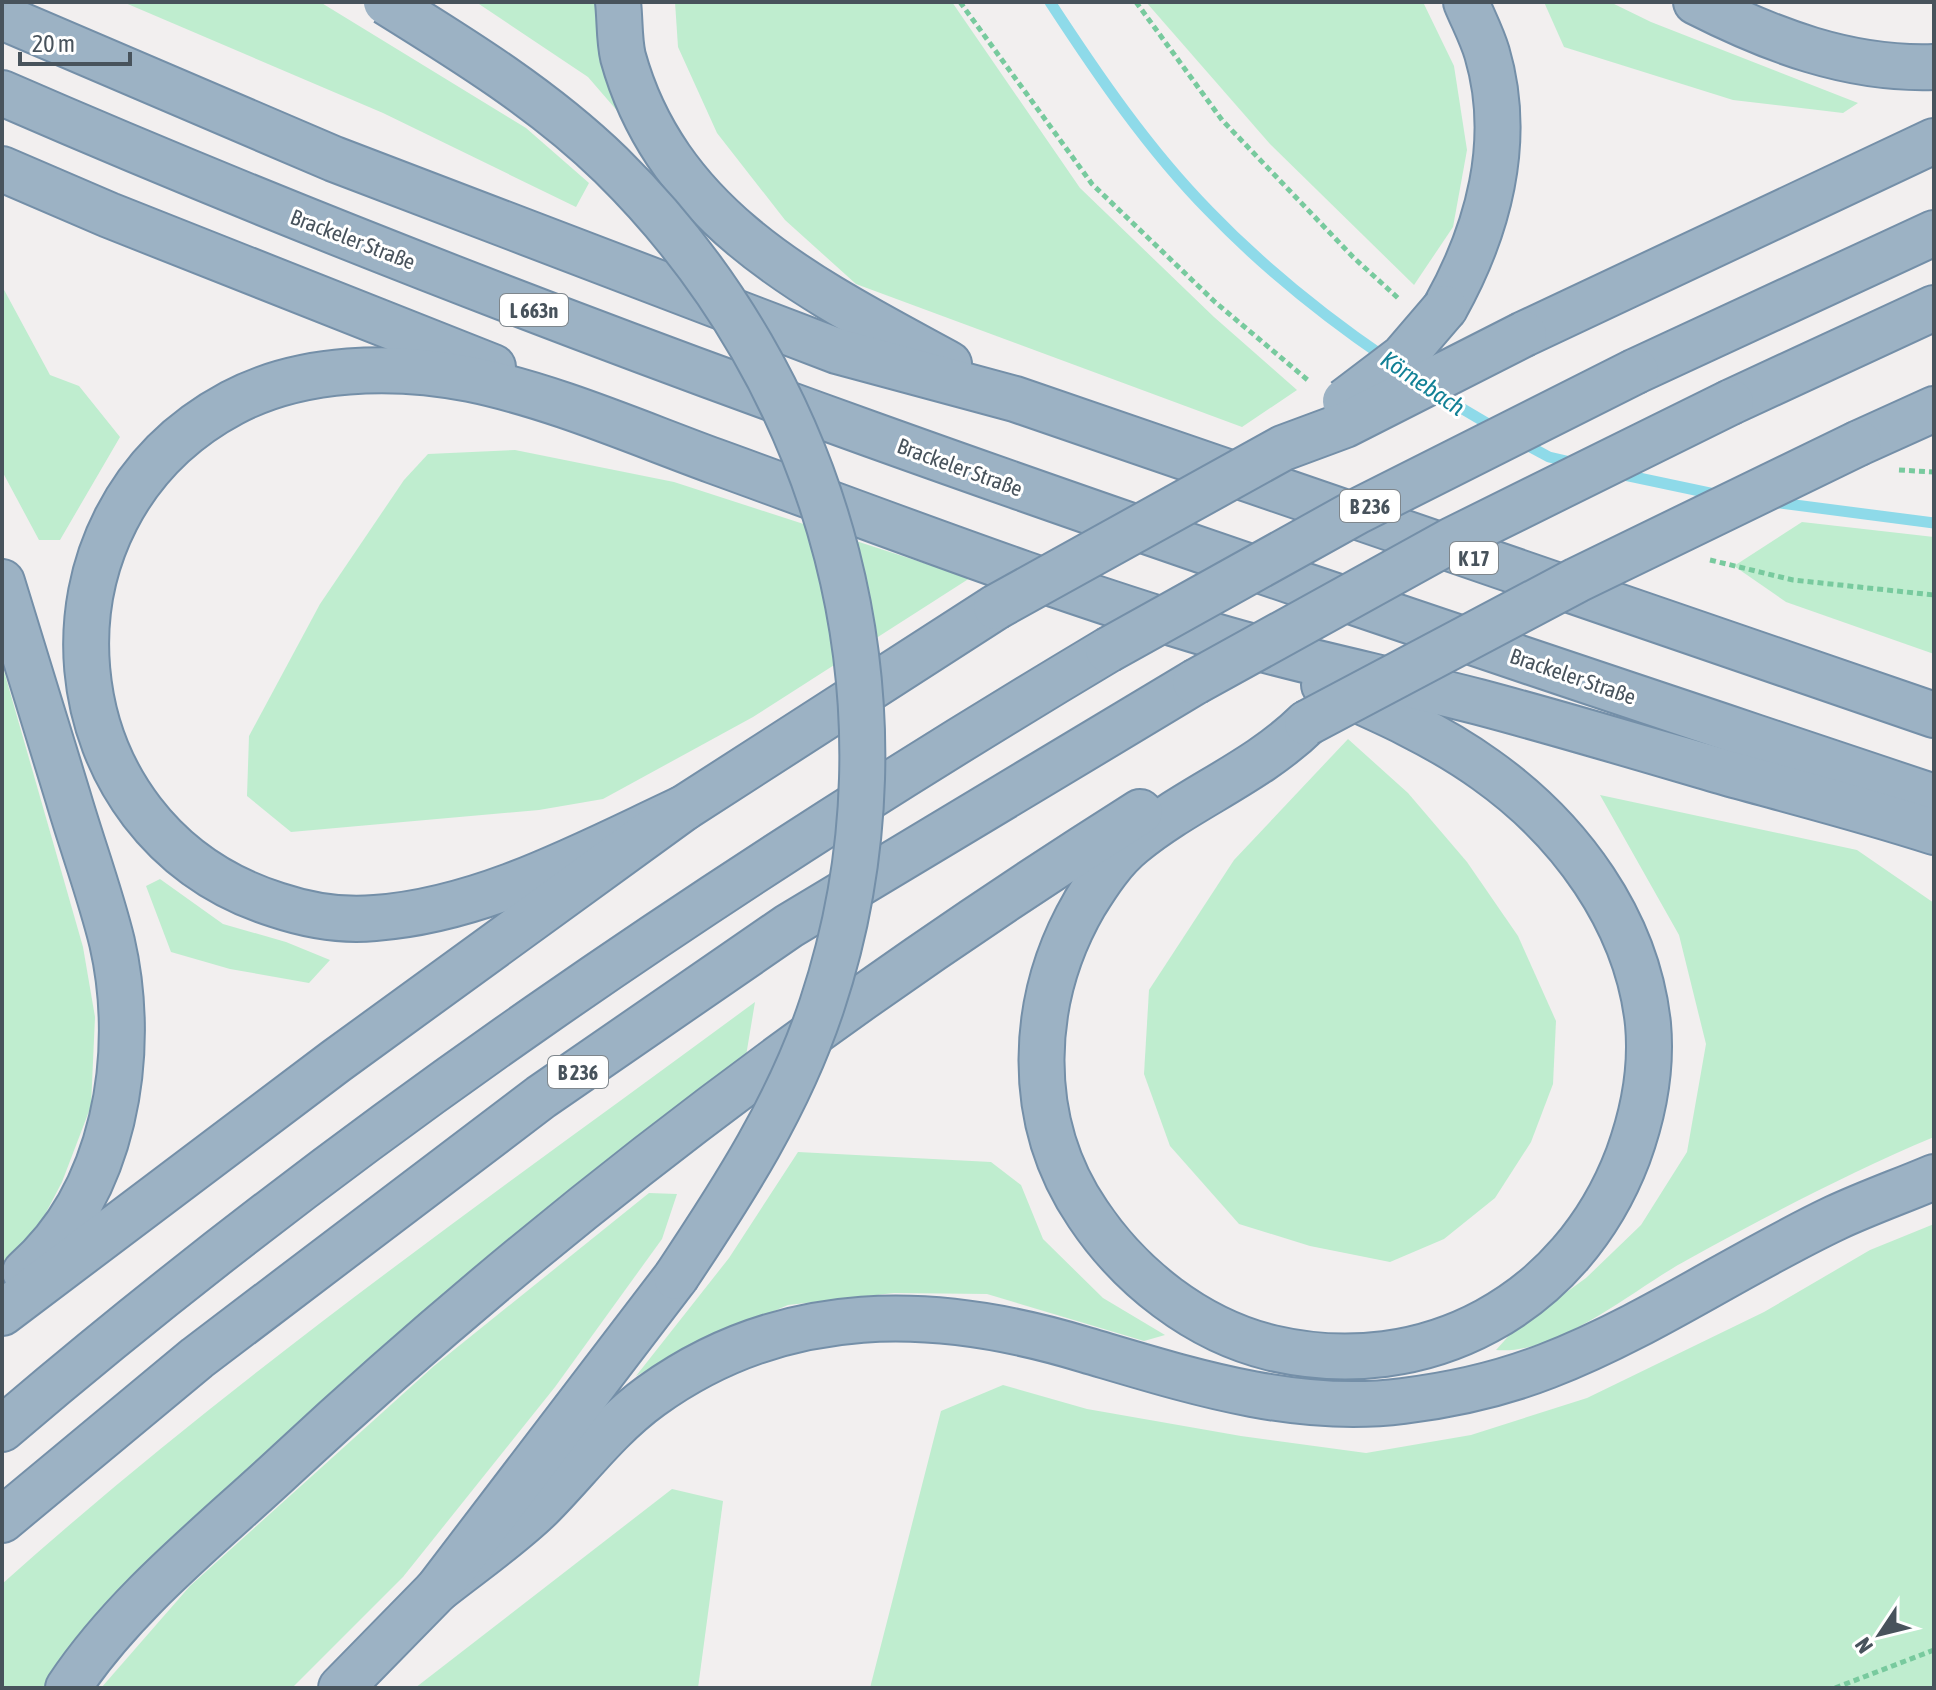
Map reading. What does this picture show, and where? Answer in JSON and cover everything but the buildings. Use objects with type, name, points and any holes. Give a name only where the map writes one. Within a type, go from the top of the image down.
[{"type":"highway","points":[[386,2],[516,85],[609,163],[686,249],[758,352],[794,426],[832,534],[851,615],[860,701],[862,793],[848,905],[821,1008],[787,1093],[750,1163],[676,1277],[437,1590]]},
{"type":"highway","points":[[618,2],[622,54],[644,113],[675,166],[723,221],[768,259],[814,289],[1015,399]]},
{"type":"highway","points":[[2,1313],[336,1061],[684,808],[996,607],[1283,448],[1403,357],[1445,308],[1470,264],[1488,208],[1496,160],[1498,104],[1487,52],[1466,2]]},
{"type":"highway","points":[[1696,2],[1757,33],[1842,59],[1934,67]]},
{"type":"highway","points":[[2,17],[334,159],[621,271],[837,351],[1015,399]]},
{"type":"highway","name":"Brackeler Straße","points":[[2,93],[308,222],[605,337],[1073,508],[1934,797]]},
{"type":"highway","points":[[1283,448],[1345,425],[1524,334],[1934,141]]},
{"type":"highway","points":[[2,169],[109,215],[479,360],[576,411]]},
{"type":"highway","name":"B 236","points":[[2,1429],[260,1220],[502,1041],[769,858],[1108,650],[1358,511],[1636,371],[1934,233]]},
{"type":"highway","name":"B 236","points":[[2,1520],[220,1340],[541,1097],[789,926],[1195,682],[1452,540],[1731,402],[1934,308]]},
{"type":"highway","points":[[684,808],[561,866],[447,906],[371,919],[304,914],[242,894],[171,846],[151,825],[121,782],[100,741],[87,672],[86,620],[93,574],[112,525],[148,469],[204,419],[237,400],[305,377],[359,372],[415,372],[473,380],[576,411],[934,541],[1216,637],[1482,703],[1934,832]]},
{"type":"highway","name":"K 17","points":[[1015,399],[1934,715]]},
{"type":"highway","points":[[68,1688],[128,1615],[344,1411],[506,1272],[703,1114],[862,999],[1098,838],[1267,736],[1307,723],[1577,580],[1934,409]]},
{"type":"highway","points":[[2,582],[112,943],[120,1014],[119,1076],[107,1142],[86,1195],[52,1249],[2,1294]]},
{"type":"highway","points":[[1216,637],[1415,725],[1487,771],[1523,800],[1566,844],[1612,907],[1642,987],[1648,1027],[1643,1107],[1619,1178],[1601,1215],[1552,1273],[1489,1321],[1413,1350],[1371,1357],[1331,1358],[1254,1343],[1218,1328],[1155,1288],[1102,1236],[1081,1204],[1048,1123],[1041,1070],[1044,1010],[1063,948],[1099,880],[1128,846],[1160,822],[1279,752],[1307,723]]},
{"type":"highway","points":[[341,1688],[437,1590],[539,1507],[589,1451],[649,1397],[696,1367],[757,1342],[802,1329],[873,1317],[932,1317],[996,1325],[1187,1380],[1257,1395],[1325,1404],[1399,1402],[1473,1389],[1549,1366],[1834,1218],[1934,1177]]},
{"type":"path","points":[[1835,1688],[1934,1650]]},
{"type":"green space","points":[[123,2],[320,2],[526,128],[589,183],[576,207],[383,113]]},
{"type":"green space","points":[[476,2],[598,2],[626,121],[588,77]]},
{"type":"green space","points":[[675,2],[952,2],[1080,188],[1214,317],[1297,390],[1242,427],[856,284],[785,220],[717,133],[678,47]]},
{"type":"green space","points":[[1146,2],[1423,2],[1454,66],[1467,150],[1453,227],[1414,285],[1270,144]]},
{"type":"green space","points":[[1544,2],[1610,2],[1651,22],[1858,103],[1843,113],[1733,100],[1564,47]]},
{"type":"green space","points":[[2,286],[50,375],[79,386],[120,437],[60,540],[39,540],[2,471]]},
{"type":"green space","points":[[515,450],[674,482],[970,578],[753,717],[603,799],[539,810],[291,832],[247,796],[249,736],[320,604],[404,480],[428,454]]},
{"type":"green space","points":[[1802,522],[1934,537],[1934,654],[1786,602],[1734,566]]},
{"type":"green space","points":[[2,664],[83,947],[95,1017],[91,1106],[62,1182],[28,1247],[2,1269]]},
{"type":"green space","points":[[1348,739],[1408,793],[1467,862],[1518,936],[1556,1021],[1553,1084],[1531,1142],[1495,1198],[1444,1239],[1390,1262],[1310,1246],[1239,1224],[1170,1146],[1144,1074],[1149,990],[1234,860]]},
{"type":"green space","points":[[1600,795],[1857,850],[1934,903],[1934,1137],[1748,1227],[1666,1272],[1570,1332],[1520,1349],[1496,1350],[1513,1331],[1586,1278],[1641,1225],[1687,1152],[1706,1044],[1679,935]]},
{"type":"green space","points":[[160,879],[223,924],[286,942],[330,960],[309,983],[230,969],[171,952],[146,886]]},
{"type":"green space","points":[[755,1002],[746,1056],[80,1638],[46,1688],[2,1688],[2,1584],[92,1506],[277,1356]]},
{"type":"green space","points":[[798,1152],[991,1162],[1021,1185],[1043,1239],[1103,1298],[1165,1335],[1144,1341],[987,1294],[894,1293],[788,1305],[704,1341],[636,1376],[729,1258]]},
{"type":"green space","points":[[649,1193],[677,1194],[662,1239],[555,1387],[403,1577],[292,1688],[101,1688],[190,1586],[434,1366]]},
{"type":"green space","points":[[1934,1224],[1934,1688],[870,1688],[941,1411],[1003,1385],[1087,1409],[1241,1436],[1366,1453],[1471,1435],[1587,1398],[1764,1312],[1870,1250]]},
{"type":"green space","points":[[672,1489],[723,1501],[698,1688],[415,1688]]},
{"type":"waterway","name":"Körnebach","points":[[1050,2],[1144,137],[1209,211],[1294,290],[1387,359]]},
{"type":"waterway","name":"Körnebach","points":[[1434,392],[1495,428]]},
{"type":"waterway","name":"Körnebach","points":[[1521,442],[1549,457],[1575,463]]},
{"type":"waterway","name":"Körnebach","points":[[1615,473],[1719,495]]},
{"type":"waterway","name":"Körnebach","points":[[1772,502],[1934,523]]}]
